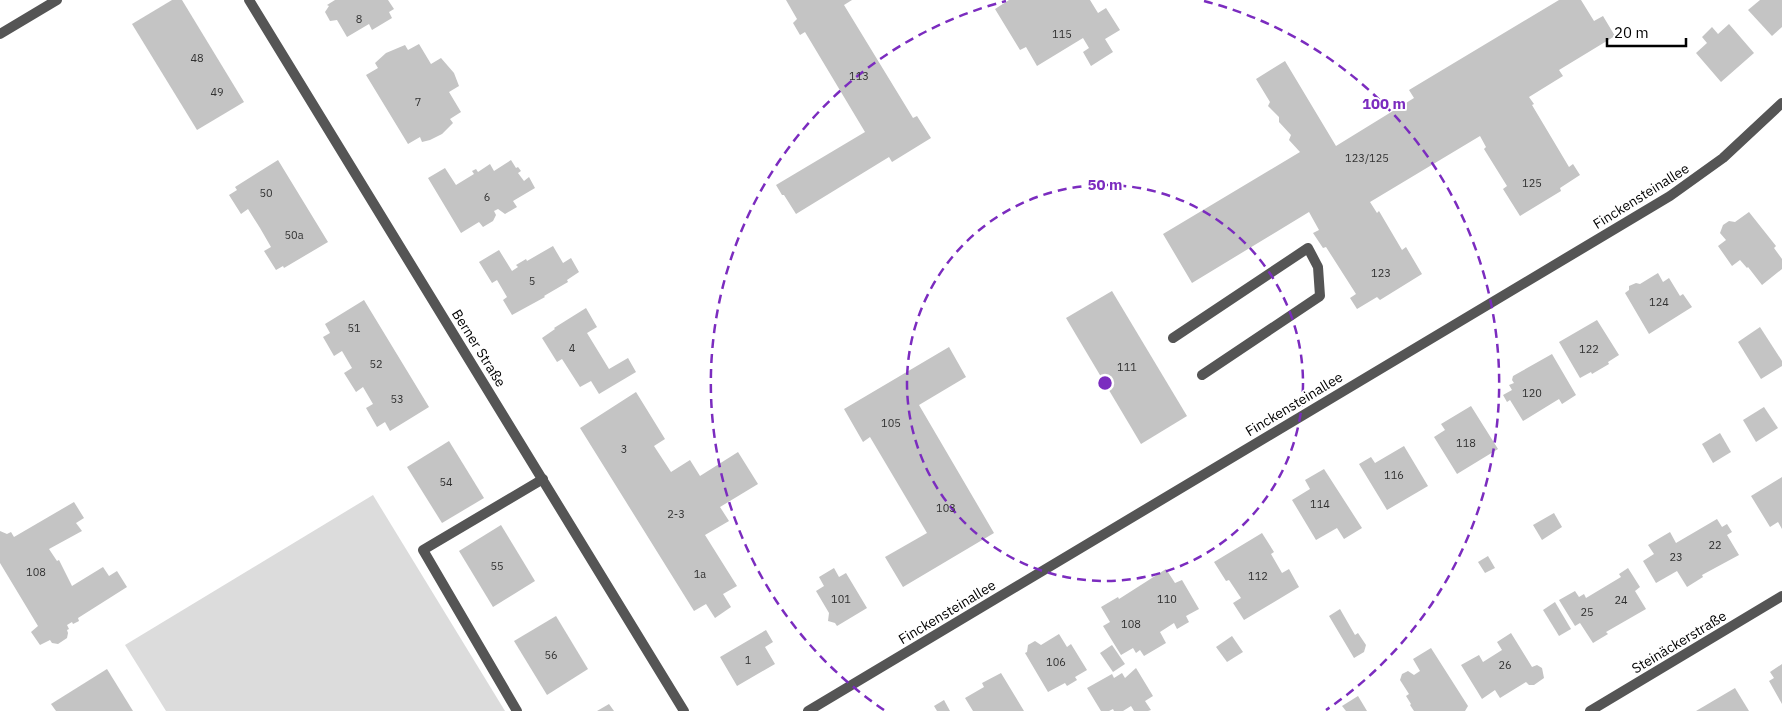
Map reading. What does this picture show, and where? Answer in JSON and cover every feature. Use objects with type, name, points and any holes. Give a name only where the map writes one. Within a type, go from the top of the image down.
[{"type":"street","points":[[0,34],[57,0]]},
{"type":"street","name":"Berner Straße","points":[[249,0],[684,711]]},
{"type":"street","name":"Finckensteinallee","points":[[808,711],[1670,196],[1723,158],[1782,103]]},
{"type":"street","points":[[1173,338],[1308,248],[1318,267],[1320,296],[1202,375]]},
{"type":"street","points":[[517,711],[423,550],[542,479]]},
{"type":"street","name":"Steinäckerstraße","points":[[1590,711],[1782,596]]},
{"type":"shaded area","points":[[373,495],[505,711],[166,711],[125,645]]},
{"type":"building","points":[[172,0],[182,0],[244,102],[197,130],[132,24]]},
{"type":"building","points":[[335,0],[388,0],[394,9],[389,12],[392,18],[372,30],[369,24],[347,37],[337,20],[330,21],[325,12],[329,6],[327,5]]},
{"type":"building","points":[[786,0],[852,0],[844,5],[913,118],[917,116],[931,138],[892,162],[889,157],[796,214],[776,185],[865,132],[805,32],[800,35],[793,23],[797,19]]},
{"type":"building","points":[[1009,0],[1090,0],[1098,13],[1106,8],[1120,30],[1105,39],[1113,52],[1091,66],[1083,52],[1089,48],[1083,38],[1037,66],[1026,47],[1020,50],[995,9]]},
{"type":"building","points":[[1559,0],[1581,0],[1594,21],[1603,16],[1615,36],[1559,70],[1563,76],[1529,97],[1569,167],[1573,164],[1580,175],[1560,188],[1561,191],[1520,216],[1503,189],[1507,186],[1484,149],[1486,147],[1480,136],[1370,202],[1377,213],[1379,211],[1402,250],[1406,247],[1422,274],[1380,300],[1377,297],[1357,309],[1350,298],[1356,294],[1326,247],[1323,248],[1313,233],[1319,230],[1309,212],[1192,283],[1163,234],[1300,152],[1289,140],[1291,135],[1279,122],[1279,117],[1268,106],[1270,102],[1256,79],[1285,61],[1336,146],[1414,98],[1409,90]]},
{"type":"building","points":[[1760,0],[1782,0],[1782,27],[1772,36],[1748,10]]},
{"type":"building","points":[[1729,24],[1754,53],[1721,82],[1696,53],[1707,43],[1702,37],[1712,27],[1718,34]]},
{"type":"building","points":[[419,44],[431,64],[441,58],[454,73],[459,86],[449,92],[461,112],[450,119],[453,123],[442,134],[422,142],[420,137],[408,144],[366,75],[378,68],[375,63],[386,53],[405,45],[408,50]]},
{"type":"building","points":[[278,160],[328,242],[284,268],[283,266],[276,270],[264,251],[271,247],[260,228],[248,209],[241,214],[229,195],[237,190],[235,187]]},
{"type":"building","points":[[511,160],[516,168],[518,167],[521,171],[518,173],[524,181],[529,177],[535,188],[513,201],[517,207],[505,214],[498,209],[494,211],[496,215],[493,221],[483,227],[479,222],[461,233],[428,178],[445,168],[456,185],[474,174],[472,171],[476,169],[478,172],[490,164],[494,171]]},
{"type":"building","points":[[1749,212],[1776,246],[1774,248],[1782,259],[1782,269],[1762,285],[1740,260],[1732,266],[1718,246],[1726,240],[1720,233],[1723,225],[1729,221],[1735,222]]},
{"type":"building","points":[[553,246],[563,263],[571,258],[579,272],[567,280],[568,282],[545,297],[512,315],[503,300],[507,297],[497,280],[492,283],[479,262],[499,250],[512,271],[518,267],[516,265]]},
{"type":"building","points":[[1658,273],[1663,282],[1669,278],[1680,296],[1683,294],[1692,307],[1649,334],[1625,293],[1629,290],[1629,286],[1636,283],[1640,284]]},
{"type":"building","points":[[1112,291],[1187,416],[1141,444],[1066,318]]},
{"type":"building","points":[[364,300],[429,407],[390,431],[385,422],[377,427],[366,408],[373,404],[363,387],[356,392],[344,373],[352,368],[342,351],[334,356],[323,337],[330,333],[325,324]]},
{"type":"building","points":[[586,308],[597,327],[587,333],[609,369],[628,358],[636,372],[599,394],[591,381],[580,387],[562,359],[557,362],[542,338],[554,328]]},
{"type":"building","points":[[1597,320],[1619,355],[1608,362],[1609,364],[1592,374],[1591,372],[1580,378],[1559,342]]},
{"type":"building","points":[[1760,327],[1782,361],[1782,366],[1761,379],[1738,342]]},
{"type":"building","points":[[949,347],[966,377],[919,405],[994,533],[903,587],[885,557],[927,533],[870,437],[863,442],[844,409]]},
{"type":"building","points":[[1552,354],[1576,395],[1562,404],[1559,399],[1523,421],[1510,400],[1507,402],[1503,395],[1512,390],[1509,385],[1514,383],[1512,380],[1513,376]]},
{"type":"building","points":[[636,392],[665,439],[654,446],[671,472],[690,460],[700,476],[738,452],[758,484],[720,507],[729,521],[705,535],[737,586],[723,594],[731,607],[715,618],[706,604],[694,611],[580,428]]},
{"type":"building","points":[[1471,406],[1498,449],[1457,474],[1434,437],[1445,430],[1441,424]]},
{"type":"building","points":[[1764,407],[1778,428],[1756,442],[1743,420]]},
{"type":"building","points":[[1720,433],[1731,452],[1713,463],[1702,444]]},
{"type":"building","points":[[449,441],[484,498],[442,523],[407,467]]},
{"type":"building","points":[[1404,446],[1428,486],[1387,510],[1359,464],[1371,457],[1375,463]]},
{"type":"building","points":[[1324,469],[1362,528],[1344,539],[1337,528],[1316,540],[1292,500],[1310,489],[1305,480]]},
{"type":"building","points":[[1782,477],[1782,529],[1778,522],[1770,527],[1751,496]]},
{"type":"building","points":[[74,502],[84,518],[76,523],[82,531],[49,549],[57,561],[59,560],[72,586],[103,567],[109,576],[117,571],[127,587],[78,618],[79,621],[67,625],[69,629],[67,630],[67,638],[58,644],[52,643],[50,640],[40,645],[31,632],[38,626],[0,563],[0,531],[7,534],[11,532],[14,537]]},
{"type":"building","points":[[1554,513],[1562,527],[1542,540],[1533,525]]},
{"type":"building","points":[[1717,519],[1722,527],[1727,524],[1732,532],[1727,535],[1739,555],[1702,575],[1703,577],[1687,587],[1677,571],[1656,583],[1643,561],[1654,554],[1648,545],[1670,532],[1676,543]]},
{"type":"building","points":[[501,525],[535,581],[493,607],[459,551]]},
{"type":"building","points":[[1262,533],[1274,552],[1271,554],[1282,573],[1289,569],[1299,587],[1244,620],[1233,603],[1241,598],[1229,580],[1226,581],[1214,562]]},
{"type":"building","points":[[1488,556],[1495,568],[1485,573],[1478,562]]},
{"type":"building","points":[[834,568],[839,577],[846,573],[867,608],[837,626],[835,623],[828,621],[829,613],[816,591],[824,586],[819,577]]},
{"type":"building","points":[[1628,568],[1640,587],[1635,591],[1646,609],[1606,632],[1608,634],[1593,643],[1580,623],[1575,626],[1559,600],[1575,591],[1579,597],[1584,594],[1586,598],[1621,577],[1619,574]]},
{"type":"building","points":[[1166,569],[1175,583],[1182,580],[1199,609],[1186,616],[1189,622],[1177,629],[1174,623],[1160,632],[1166,643],[1144,656],[1140,650],[1136,653],[1133,648],[1121,655],[1103,626],[1110,622],[1101,607],[1118,597],[1119,599]]},
{"type":"building","points":[[1555,602],[1571,629],[1559,636],[1543,610]]},
{"type":"building","points":[[1340,609],[1355,635],[1358,633],[1366,645],[1364,652],[1354,658],[1329,616]]},
{"type":"building","points":[[556,616],[588,669],[547,695],[514,641]]},
{"type":"building","points":[[766,630],[773,642],[765,647],[775,664],[737,686],[720,657]]},
{"type":"building","points":[[1511,633],[1532,667],[1537,665],[1542,668],[1544,678],[1534,685],[1529,685],[1526,682],[1500,698],[1495,690],[1482,699],[1461,665],[1479,655],[1483,662],[1502,650],[1497,642]]},
{"type":"building","points":[[1059,634],[1067,647],[1071,644],[1087,670],[1075,677],[1077,680],[1067,686],[1065,683],[1048,692],[1025,653],[1027,652],[1028,645],[1035,641],[1041,645]]},
{"type":"building","points":[[1232,636],[1243,652],[1227,662],[1216,647]]},
{"type":"building","points":[[1112,645],[1125,664],[1113,672],[1100,653]]},
{"type":"building","points":[[1431,648],[1468,706],[1465,711],[1414,711],[1410,705],[1406,696],[1409,694],[1400,680],[1402,674],[1408,671],[1414,675],[1420,671],[1413,659]]},
{"type":"building","points":[[1782,664],[1782,704],[1769,681],[1774,678],[1770,672]]},
{"type":"building","points":[[1136,668],[1153,696],[1145,701],[1151,710],[1134,711],[1131,706],[1123,711],[1114,711],[1113,709],[1101,711],[1087,688],[1112,674],[1114,678],[1122,673],[1125,678]]},
{"type":"building","points":[[107,669],[133,711],[56,711],[51,704]]},
{"type":"building","points":[[1001,673],[1024,711],[973,711],[965,698],[984,687],[982,683]]},
{"type":"building","points":[[1735,688],[1749,711],[1696,711]]},
{"type":"building","points":[[1358,696],[1367,711],[1346,711],[1342,706]]},
{"type":"building","points":[[944,700],[950,711],[937,711],[934,706]]},
{"type":"building","points":[[609,704],[614,711],[597,711]]}]
